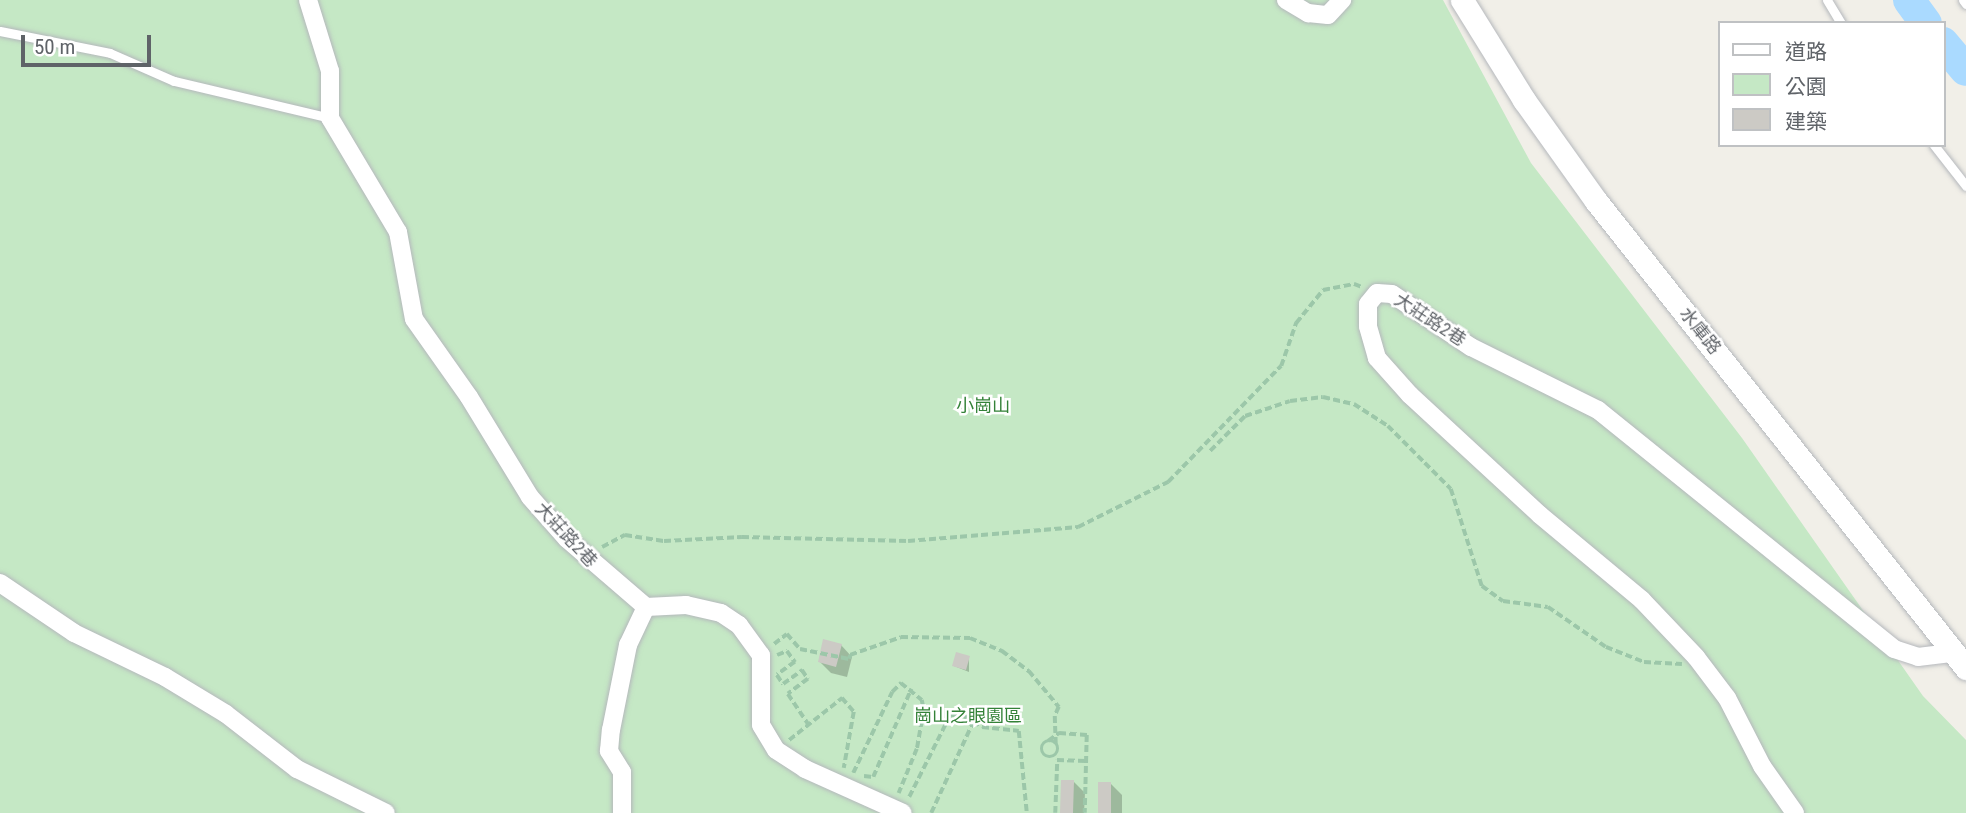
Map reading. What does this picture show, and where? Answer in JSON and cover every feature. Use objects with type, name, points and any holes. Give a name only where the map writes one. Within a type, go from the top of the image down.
[{"type":"street","points":[[308,0],[330,71],[330,118]]},
{"type":"street","points":[[1286,0],[1308,13],[1328,15],[1342,0]]},
{"type":"street","name":"水庫路","points":[[1462,0],[1524,100],[1597,201],[1851,521],[1958,661]]},
{"type":"street","name":"大莊路2巷","points":[[330,118],[398,232],[414,319],[425,338],[469,397],[530,497],[585,556],[646,607]]},
{"type":"street","name":"大莊路2巷","points":[[1796,813],[1762,766],[1727,698],[1696,657],[1642,600],[1540,515],[1410,395],[1377,358],[1368,326],[1368,304],[1377,293],[1392,294],[1471,347],[1598,410],[1894,649],[1918,657],[1958,661]]},
{"type":"street","points":[[0,583],[74,633],[165,677],[226,714],[297,769],[386,813]]},
{"type":"street","points":[[622,813],[622,772],[610,751],[611,730],[628,645],[646,607],[686,605],[721,613],[753,639],[761,655],[761,725],[776,750],[805,769],[901,806]]},
{"type":"lane","points":[[1827,0],[1840,21]]},
{"type":"lane","points":[[0,31],[110,53],[174,81],[330,118]]},
{"type":"lane","points":[[1936,147],[1966,186]]},
{"type":"path","points":[[585,556],[625,535],[664,541],[742,537],[908,541],[1078,527],[1168,482],[1280,366],[1296,323],[1323,290],[1354,284],[1377,293]]},
{"type":"path","points":[[1210,451],[1245,416],[1290,401],[1323,397],[1354,404],[1388,426],[1451,489],[1482,586],[1503,601],[1548,607],[1606,647],[1644,662],[1677,667],[1696,657]]},
{"type":"path","points":[[809,724],[788,694],[808,679],[802,670],[783,684],[777,675],[795,663],[787,651],[778,657],[771,647],[787,634],[800,649],[849,659],[850,655],[901,637],[970,638],[1013,657],[1057,703],[1055,716],[1056,745],[1054,755],[1045,755],[1042,747],[1048,741],[1059,733],[1087,735],[1085,813]]},
{"type":"path","points":[[776,750],[842,698],[855,712],[844,767],[853,773],[892,692],[901,683],[922,700],[924,710],[917,749],[901,806]]},
{"type":"path","points":[[858,791],[864,776],[873,777],[911,689]]},
{"type":"path","points":[[901,806],[950,715],[982,727],[1019,731],[1027,813]]},
{"type":"path","points":[[931,813],[973,722]]},
{"type":"path","points":[[1048,741],[1056,745]]},
{"type":"path","points":[[1055,813],[1057,760],[1086,761]]},
{"type":"green space","name":"小崗山","points":[[0,0],[1443,0],[1531,163],[1742,438],[1923,696],[1966,740],[1966,813],[0,813]]},
{"type":"building","points":[[823,639],[842,644],[836,667],[818,662]]},
{"type":"building","points":[[956,652],[970,656],[966,670],[952,666]]},
{"type":"building","points":[[1061,780],[1074,780],[1073,813],[1060,813]]},
{"type":"building","points":[[1098,782],[1111,782],[1111,813],[1098,813]]},
{"type":"waterway","points":[[1909,0],[1925,21]]},
{"type":"waterway","points":[[1945,45],[1966,70]]},
{"type":"park label","name":"崗山之眼園區","points":[[968,716]]}]
